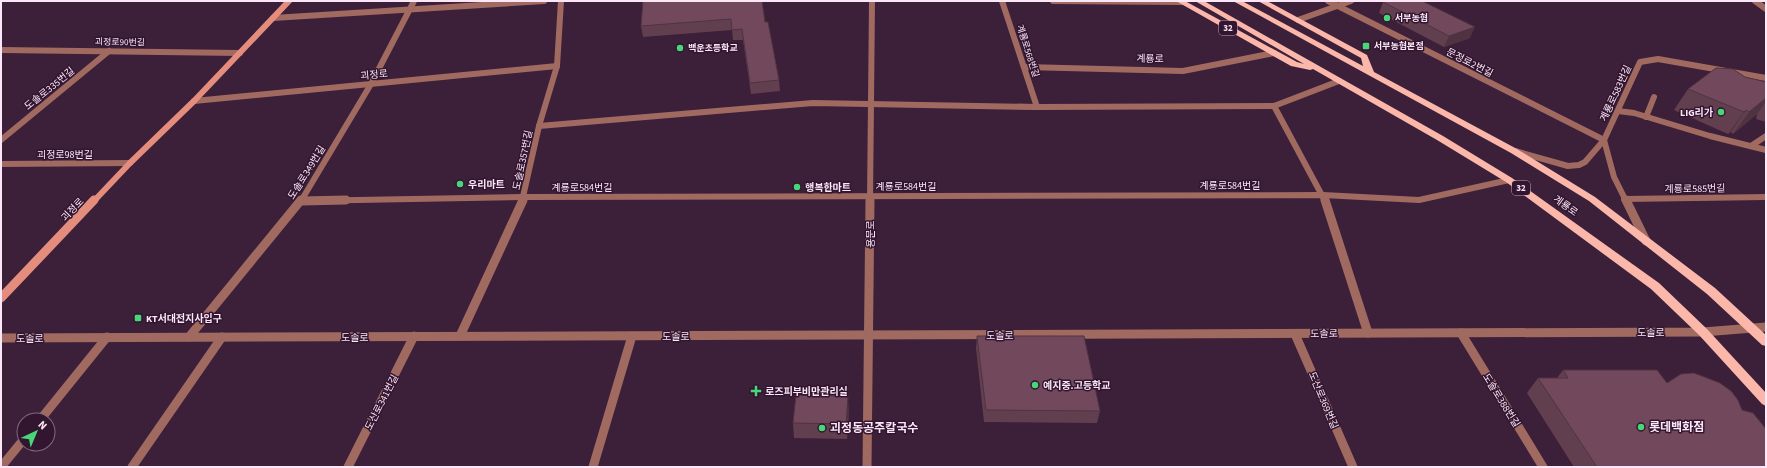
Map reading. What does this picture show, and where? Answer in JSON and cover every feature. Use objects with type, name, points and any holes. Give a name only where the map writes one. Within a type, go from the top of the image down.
[{"type":"main road","name":"괴정로","points":[[1,298],[130,163],[194,101],[289,1]]},
{"type":"main road","name":"계룡로","points":[[1199,1],[1440,138],[1509,180],[1655,286],[1703,332],[1766,401]]},
{"type":"main road","name":"계룡로","points":[[1238,1],[1514,151],[1592,199],[1711,291],[1752,327],[1766,342]]},
{"type":"main road","points":[[1262,1],[1364,57],[1370,73]]},
{"type":"main road","name":"계룡로","points":[[1182,2],[1294,64],[1320,70]]},
{"type":"street","name":"도솔로349번길","points":[[189,337],[301,201],[371,84],[414,1]]},
{"type":"street","points":[[273,18],[544,1]]},
{"type":"street","name":"도솔로357번길","points":[[460,336],[524,197],[539,126],[557,66],[560,1]]},
{"type":"street","name":"용문로","points":[[867,467],[870,335],[872,1]]},
{"type":"street","name":"계룡로568번길","points":[[1002,1],[1037,107]]},
{"type":"street","points":[[1053,1],[1182,2]]},
{"type":"street","name":"문정로2번길","points":[[1328,1],[1604,140]]},
{"type":"street","points":[[1298,20],[1351,1]]},
{"type":"street","points":[[1755,1],[1766,9]]},
{"type":"street","name":"괴정로90번길","points":[[1,50],[240,53]]},
{"type":"street","name":"도솔로335번길","points":[[1,140],[110,51]]},
{"type":"street","name":"계룡로","points":[[1025,67],[1183,71],[1274,53]]},
{"type":"street","name":"계룡로583번길","points":[[1514,151],[1568,166],[1579,165],[1585,162],[1604,140],[1640,62],[1658,59],[1766,78]]},
{"type":"street","name":"괴정로","points":[[194,101],[557,66]]},
{"type":"street","points":[[539,126],[813,104],[1037,107],[1274,106],[1339,81]]},
{"type":"street","points":[[1646,117],[1654,97]]},
{"type":"street","points":[[1274,106],[1324,195],[1368,333]]},
{"type":"street","points":[[1618,111],[1646,117],[1710,136],[1766,150]]},
{"type":"street","points":[[1751,146],[1766,136]]},
{"type":"street","points":[[1604,140],[1614,177],[1646,241]]},
{"type":"street","name":"괴정로98번길","points":[[1,164],[130,163]]},
{"type":"street","name":"계룡로584번길","points":[[301,201],[524,197],[1324,195],[1419,200],[1509,180]]},
{"type":"street","name":"계룡로585번길","points":[[1624,199],[1766,197]]},
{"type":"street","name":"도솔로","points":[[1,338],[1703,332],[1766,327]]},
{"type":"street","name":"도솔로388번길","points":[[1461,333],[1543,467]]},
{"type":"street","name":"도산로369번길","points":[[1295,334],[1353,467]]},
{"type":"street","name":"도산로341번길","points":[[348,467],[414,336]]},
{"type":"street","points":[[593,467],[632,336]]},
{"type":"street","points":[[46,412],[107,337]]},
{"type":"street","points":[[132,467],[222,337]]},
{"type":"street","points":[[1,467],[16,449]]},
{"type":"building","points":[[643,1],[762,1],[765,22],[768,22],[779,80],[750,83],[742,29],[732,30],[731,19],[641,26]]},
{"type":"building","points":[[1422,1],[1475,27],[1449,36],[1383,2]]},
{"type":"building","points":[[1716,68],[1733,69],[1745,77],[1766,82],[1766,98],[1749,112],[1746,110],[1744,112],[1688,89]]},
{"type":"building","name":"예지중.고등학교","points":[[977,336],[1084,336],[1100,411],[986,410]]},
{"type":"building","name":"롯데백화점","points":[[1563,370],[1657,370],[1667,383],[1681,374],[1694,373],[1720,383],[1731,391],[1738,400],[1742,410],[1753,413],[1766,429],[1766,467],[1597,467],[1538,378],[1568,378]]},
{"type":"building","points":[[796,395],[848,396],[846,424],[793,423]]},
{"type":"place","name":"서부농협","points":[[1387,18]]},
{"type":"place","name":"서부농협본점","points":[[1366,46]]},
{"type":"place","name":"백운초등학교","points":[[680,48]]},
{"type":"place","name":"LIG리가","points":[[1721,112]]},
{"type":"place","name":"우리마트","points":[[460,184]]},
{"type":"place","name":"행복한마트","points":[[797,187]]},
{"type":"place","name":"KT서대전지사입구","points":[[138,318]]},
{"type":"place","name":"예지중.고등학교","points":[[1035,385]]},
{"type":"place","name":"로즈피부비만관리실","points":[[756,391]]},
{"type":"place","name":"롯데백화점","points":[[1641,427]]},
{"type":"place","name":"괴정동공주칼국수","points":[[822,428]]}]
